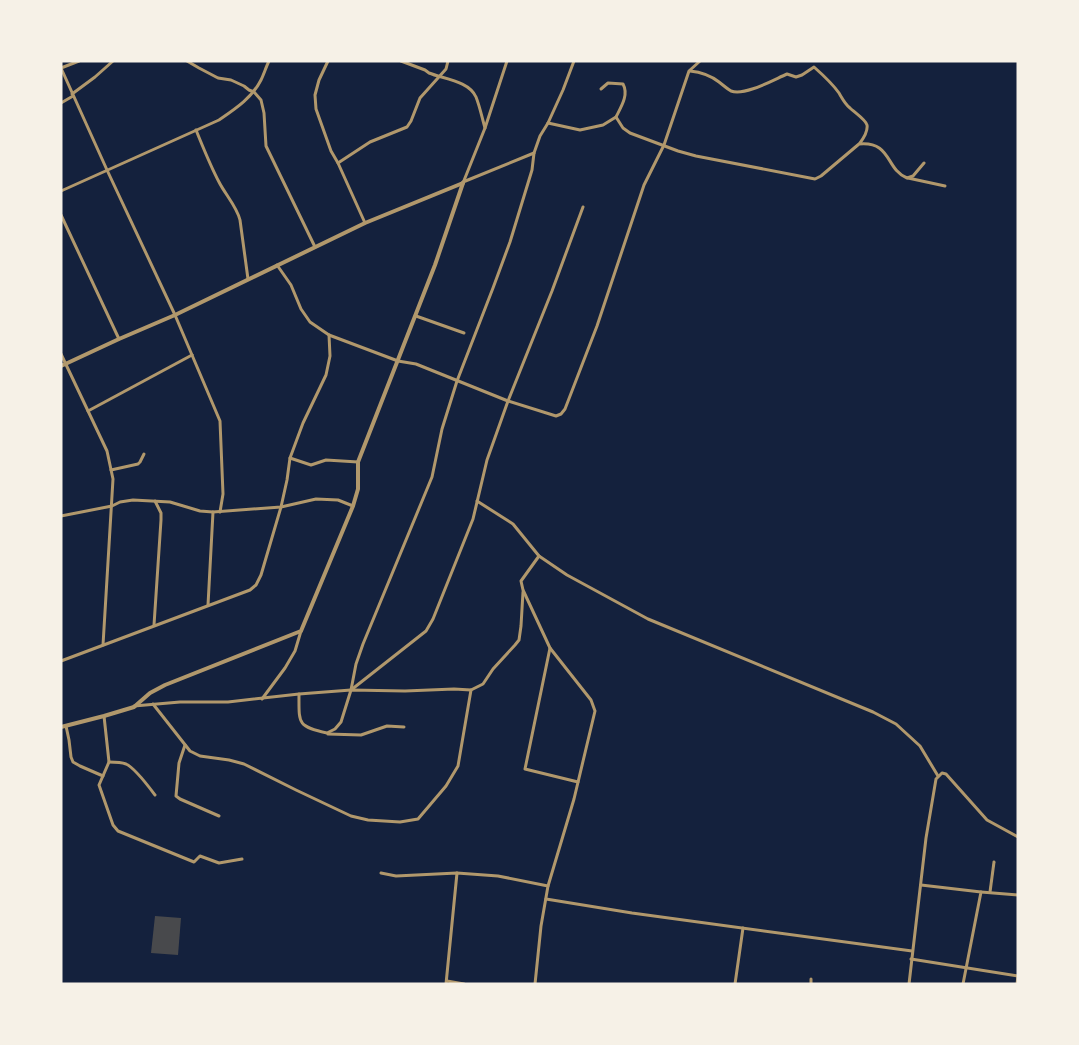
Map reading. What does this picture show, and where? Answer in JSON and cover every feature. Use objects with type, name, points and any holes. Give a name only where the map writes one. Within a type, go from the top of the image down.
[{"type":"street","points":[[79,61],[61,68],[175,315],[220,421],[223,494],[220,512]]},
{"type":"street","points":[[187,61],[218,78],[231,80],[254,92],[261,100],[264,113],[266,146],[316,248]]},
{"type":"street","points":[[61,191],[219,120],[254,92],[268,61]]},
{"type":"street","points":[[328,61],[319,80],[315,95],[316,109],[331,151],[338,162],[365,224]]},
{"type":"street","points":[[402,61],[429,73],[467,86],[474,92],[477,98],[485,128]]},
{"type":"street","points":[[338,162],[370,142],[407,127],[420,98],[446,69],[448,61]]},
{"type":"street","points":[[262,698],[285,668],[295,651],[300,631],[353,506],[358,490],[358,462],[435,265],[463,183],[485,128],[507,61]]},
{"type":"street","points":[[327,734],[341,722],[363,644],[432,477],[442,429],[457,381],[510,242],[532,170],[534,152],[563,90],[574,61]]},
{"type":"street","points":[[277,265],[291,285],[301,309],[310,322],[329,335],[398,361],[416,364],[508,401],[556,416],[564,409],[597,326],[644,185],[664,145],[689,71],[700,61]]},
{"type":"street","points":[[61,103],[111,62]]},
{"type":"street","points":[[616,117],[623,128],[630,133],[696,156],[815,179],[859,144],[866,132],[867,126],[865,122],[847,105],[828,79],[814,66],[802,75],[796,77],[786,74],[740,92],[734,92],[702,73],[689,71]]},
{"type":"street","points":[[548,122],[580,130],[603,125],[616,117],[626,94],[623,84],[608,83],[600,89]]},
{"type":"street","points":[[196,130],[219,182],[238,213],[248,279]]},
{"type":"street","points":[[859,144],[867,143],[884,150],[901,176],[945,186]]},
{"type":"street","points":[[63,365],[175,315],[365,224],[534,152]]},
{"type":"street","points":[[907,178],[913,176],[924,163]]},
{"type":"street","points":[[351,690],[426,631],[434,619],[473,519],[487,460],[508,401],[583,207]]},
{"type":"street","points":[[61,215],[119,339]]},
{"type":"street","points":[[416,316],[464,333]]},
{"type":"street","points":[[61,661],[250,590],[256,585],[261,575],[281,506],[290,458],[303,423],[326,375],[330,356],[329,335]]},
{"type":"street","points":[[61,354],[63,365],[107,451],[113,479],[103,645]]},
{"type":"street","points":[[88,411],[192,355]]},
{"type":"street","points":[[111,470],[138,464],[144,454]]},
{"type":"street","points":[[290,458],[311,465],[326,460],[358,462]]},
{"type":"street","points":[[61,516],[134,500],[170,502],[200,511],[213,512],[281,506],[316,499],[338,500],[353,506]]},
{"type":"street","points":[[154,626],[161,520],[155,501]]},
{"type":"street","points":[[477,501],[513,524],[539,556],[648,620],[873,712],[896,724],[920,746],[938,776]]},
{"type":"street","points":[[208,605],[213,512]]},
{"type":"street","points":[[535,984],[540,926],[548,886],[578,782],[595,711],[590,700],[550,648],[523,590],[521,581],[539,556]]},
{"type":"street","points":[[103,776],[73,762],[69,740],[63,726],[134,706],[152,704],[228,702],[351,690],[471,690],[483,684],[493,669],[516,646],[521,626],[523,590]]},
{"type":"street","points":[[134,706],[150,693],[165,685],[300,631]]},
{"type":"street","points":[[550,648],[525,769],[578,782]]},
{"type":"street","points":[[152,704],[190,751],[200,756],[244,764],[351,816],[368,820],[400,822],[418,819],[446,786],[458,766],[471,690]]},
{"type":"street","points":[[299,694],[299,717],[301,722],[310,729],[327,734],[361,735],[387,726],[404,727]]},
{"type":"street","points":[[104,716],[109,762],[99,785],[118,831],[194,862],[200,856],[219,864],[242,859]]},
{"type":"street","points":[[185,745],[179,763],[176,797],[219,816]]},
{"type":"street","points":[[109,762],[129,765],[148,784],[155,795]]},
{"type":"street","points":[[909,984],[926,838],[938,776],[942,773],[946,774],[987,820],[1018,837]]},
{"type":"street","points":[[990,892],[994,862]]},
{"type":"street","points":[[381,873],[396,876],[458,873],[498,876],[548,886]]},
{"type":"street","points":[[458,873],[446,982],[464,984]]},
{"type":"street","points":[[921,885],[1018,895]]},
{"type":"street","points":[[963,984],[981,892]]},
{"type":"street","points":[[546,899],[625,912],[912,951]]},
{"type":"street","points":[[735,984],[743,928]]},
{"type":"street","points":[[911,959],[1018,975],[1017,984]]},
{"type":"building","points":[[155,916],[181,918],[178,955],[151,953]]}]
